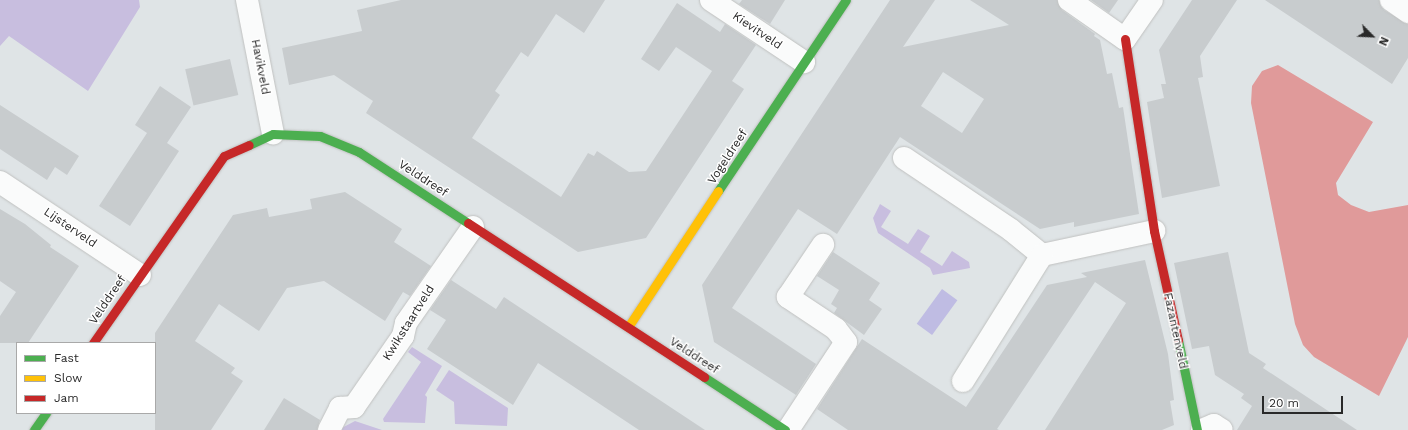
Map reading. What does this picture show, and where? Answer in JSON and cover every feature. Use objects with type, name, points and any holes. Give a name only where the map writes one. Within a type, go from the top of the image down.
[{"type":"street","name":"Havikveld","points":[[247,0],[273,134]]},
{"type":"street","name":"Kievitveld","points":[[711,0],[804,62]]},
{"type":"street","name":"Vogeldreef","points":[[628,327],[732,174],[846,0]]},
{"type":"street","points":[[1069,0],[1125,39],[1152,0]]},
{"type":"street","points":[[1391,0],[1408,12]]},
{"type":"street","name":"Fazantenveld","points":[[1125,39],[1154,231],[1197,430]]},
{"type":"street","name":"Velddreef","points":[[94,342],[224,156],[273,134],[320,136],[359,152],[785,430]]},
{"type":"street","points":[[904,158],[1012,230],[1042,255]]},
{"type":"street","name":"Lijsterveld","points":[[0,182],[140,275]]},
{"type":"street","name":"Kwikstaartveld","points":[[329,430],[340,408],[354,407],[403,336],[406,323],[473,227]]},
{"type":"street","points":[[963,381],[1042,255],[1154,231]]},
{"type":"street","points":[[788,430],[846,342],[836,329],[788,298],[823,245]]},
{"type":"street","points":[[34,430],[45,414]]},
{"type":"street","points":[[1202,430],[1214,425],[1222,430]]},
{"type":"shaded area","points":[[0,0],[139,0],[140,7],[88,91],[9,36],[0,46]]},
{"type":"shaded area","points":[[1278,65],[1373,122],[1336,183],[1338,195],[1351,205],[1369,212],[1408,205],[1408,337],[1379,396],[1314,357],[1303,345],[1295,324],[1251,103],[1252,86],[1262,71]]},
{"type":"shaded area","points":[[880,204],[891,211],[881,227],[908,244],[918,229],[930,236],[920,252],[942,266],[952,251],[969,262],[970,268],[933,275],[930,268],[878,233],[873,218]]},
{"type":"shaded area","points":[[942,289],[957,300],[932,335],[917,324]]},
{"type":"shaded area","points":[[412,347],[442,366],[425,395],[427,397],[425,423],[384,422],[383,419],[421,362],[408,352]]},
{"type":"shaded area","points":[[449,370],[508,408],[507,426],[455,424],[454,402],[436,390]]},
{"type":"shaded area","points":[[355,421],[382,430],[338,430]]},
{"type":"building","points":[[401,0],[605,0],[584,33],[556,14],[528,57],[521,52],[495,91],[500,95],[472,138],[561,197],[588,153],[594,156],[597,151],[629,172],[646,171],[712,71],[676,47],[659,71],[641,59],[677,3],[720,32],[725,24],[756,45],[732,81],[744,89],[646,238],[578,252],[366,113],[373,101],[334,75],[289,85],[282,48],[362,31],[357,10]]},
{"type":"building","points":[[742,0],[785,0],[770,24],[739,4]]},
{"type":"building","points":[[890,0],[935,0],[903,47],[1009,25],[970,0],[1057,0],[1062,10],[1095,34],[1094,36],[1100,40],[1107,74],[1112,73],[1119,108],[1123,107],[1139,214],[1074,227],[1074,222],[1040,229],[900,137],[837,234],[798,209],[732,308],[816,364],[796,395],[714,342],[702,285]],"holes":[[[943,72],[984,99],[962,133],[921,106]]]},
{"type":"building","points":[[1091,0],[1118,0],[1109,13]]},
{"type":"building","points":[[1192,0],[1237,0],[1200,56],[1203,77],[1198,78],[1220,186],[1162,198],[1147,102],[1164,98],[1161,84],[1166,84],[1159,50]]},
{"type":"building","points":[[1265,0],[1379,0],[1384,10],[1408,24],[1408,58],[1392,84]]},
{"type":"building","points":[[230,59],[238,95],[194,105],[185,69]]},
{"type":"building","points":[[160,86],[191,107],[167,143],[179,151],[130,226],[99,206],[147,133],[135,125]]},
{"type":"building","points":[[0,105],[79,156],[67,175],[55,167],[47,180],[0,149]]},
{"type":"building","points":[[345,192],[402,229],[394,242],[431,266],[410,296],[403,292],[385,321],[324,281],[287,288],[259,331],[219,304],[195,341],[235,368],[231,373],[243,381],[211,430],[155,430],[155,333],[233,215],[267,208],[269,217],[312,209],[310,199]]},
{"type":"building","points":[[0,209],[25,224],[51,245],[50,247],[79,266],[29,342],[0,343],[0,316],[16,292],[0,281]]},
{"type":"building","points":[[833,252],[880,283],[869,300],[882,309],[864,335],[834,313],[837,308],[831,304],[839,290],[817,276]]},
{"type":"building","points":[[1228,252],[1249,353],[1266,364],[1263,368],[1357,430],[1237,430],[1252,406],[1241,398],[1244,394],[1215,375],[1209,346],[1192,349],[1174,263]]},
{"type":"building","points":[[1145,260],[1168,354],[1174,400],[1170,401],[1174,425],[1162,430],[1045,430],[1126,303],[1095,282],[997,429],[999,430],[848,430],[817,409],[862,339],[966,407],[1047,285],[1087,277],[1081,273]]},
{"type":"building","points":[[451,280],[496,309],[504,297],[705,430],[639,430],[538,363],[513,405],[427,349],[446,320],[430,310]]},
{"type":"building","points":[[284,398],[320,420],[317,430],[264,430]]},
{"type":"traffic: fast","points":[[718,191],[846,0]]},
{"type":"traffic: fast","points":[[249,145],[273,134],[320,136],[359,152],[468,223]]},
{"type":"traffic: fast","points":[[1178,340],[1197,430]]},
{"type":"traffic: fast","points":[[704,377],[785,430]]},
{"type":"traffic: fast","points":[[34,430],[45,414]]},
{"type":"traffic: slow","points":[[628,327],[718,191]]},
{"type":"traffic: jam","points":[[1125,39],[1154,231],[1178,340]]},
{"type":"traffic: jam","points":[[94,342],[224,156],[249,145]]},
{"type":"traffic: jam","points":[[468,223],[704,377]]}]
